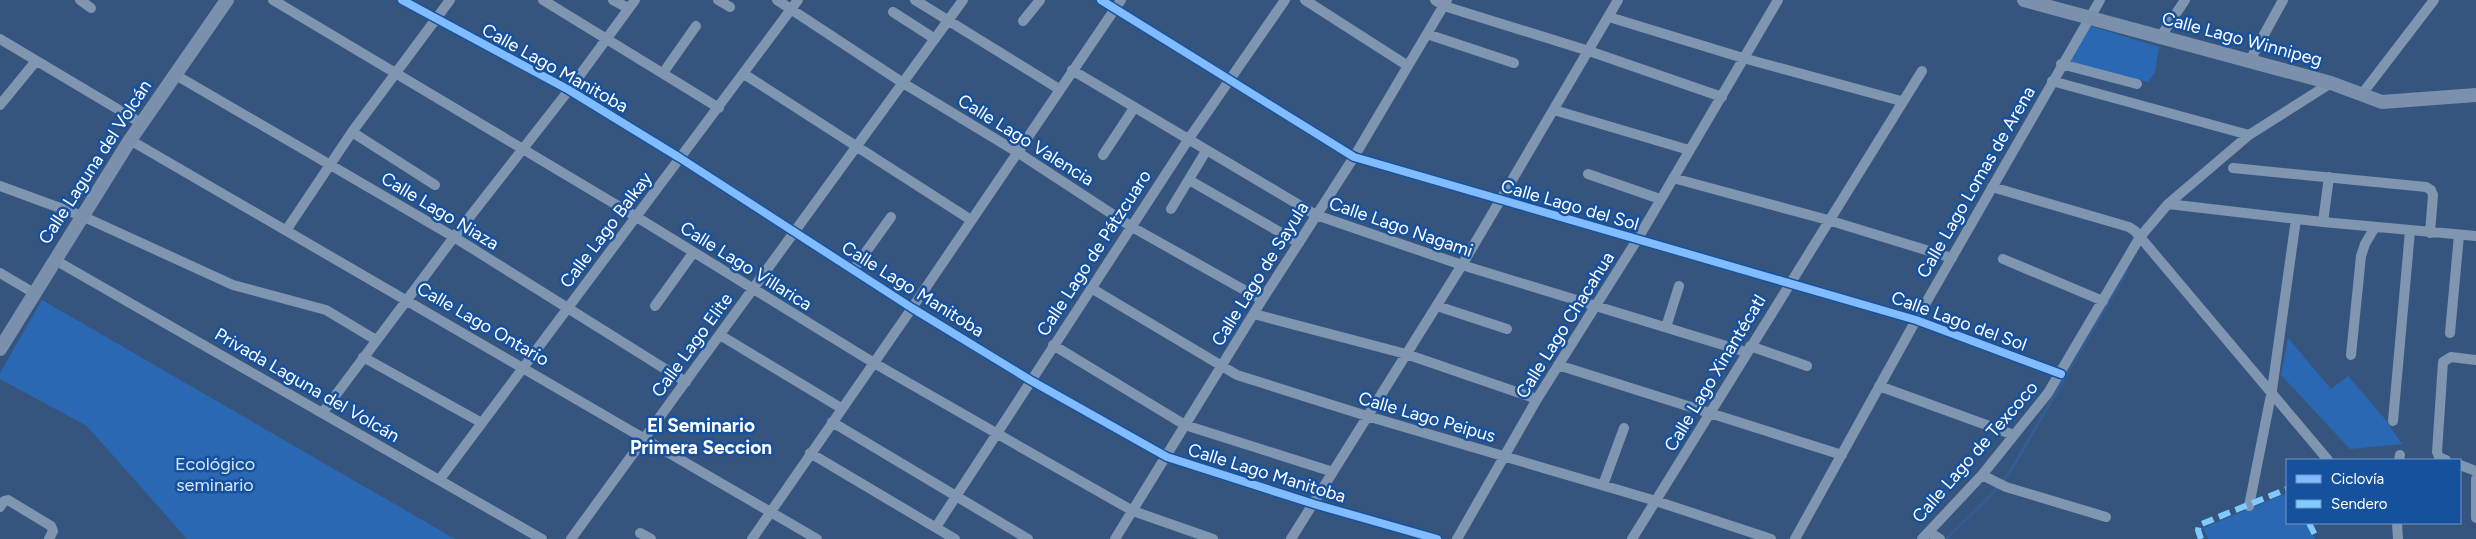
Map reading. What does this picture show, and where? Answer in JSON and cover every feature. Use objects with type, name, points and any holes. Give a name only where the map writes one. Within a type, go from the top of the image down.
[{"type":"main road","name":"Calle Laguna del Volcán","points":[[0,349],[141,123],[227,0]]},
{"type":"main road","name":"Calle Lago Winnipeg","points":[[2024,0],[2162,36],[2331,84],[2374,100],[2391,102],[2476,95]]},
{"type":"street","points":[[80,0],[91,8]]},
{"type":"street","name":"Calle Lago Villarica","points":[[273,0],[636,216],[693,253],[874,363],[996,434],[1133,511],[1213,539]]},
{"type":"street","name":"Calle Lago Manitoba","points":[[402,0],[569,90],[680,158],[912,308],[1030,380],[1167,457],[1314,504],[1437,539]]},
{"type":"street","points":[[287,229],[352,132],[450,0]]},
{"type":"street","points":[[543,0],[719,108]]},
{"type":"street","points":[[323,412],[454,237],[569,90],[631,4],[613,0]]},
{"type":"street","points":[[718,0],[730,7]]},
{"type":"street","name":"Calle Lago Valencia","points":[[778,0],[903,83],[1017,152],[1132,227],[1262,300]]},
{"type":"street","name":"Calle Lago Balkay","points":[[440,479],[798,0]]},
{"type":"street","points":[[915,0],[1059,89]]},
{"type":"street","name":"Calle Lago Elite","points":[[571,539],[963,0]]},
{"type":"street","points":[[1023,22],[1040,0]]},
{"type":"street","name":"Calle Lago del Sol","points":[[1101,0],[1354,157],[1916,320],[2061,374]]},
{"type":"street","points":[[752,539],[912,308],[1121,0]]},
{"type":"street","name":"Calle Lago de Pátzcuaro","points":[[936,527],[1188,140],[1285,0]]},
{"type":"street","points":[[1306,0],[1408,66]]},
{"type":"street","points":[[1291,539],[1462,265],[1618,0]]},
{"type":"street","name":"Calle Lago Chacahua","points":[[1457,539],[1537,398],[1637,240],[1778,0]]},
{"type":"street","name":"Calle Lago Lomas de Arena","points":[[1795,539],[1916,320],[2061,64],[2100,0]]},
{"type":"street","points":[[2162,36],[2185,0]]},
{"type":"street","points":[[2249,62],[2283,0]]},
{"type":"street","points":[[2362,94],[2434,0]]},
{"type":"street","points":[[1442,2],[1722,97]]},
{"type":"street","name":"Calle Lago de Sayula","points":[[1115,539],[1262,300],[1354,157],[1427,34],[1442,2]]},
{"type":"street","points":[[893,12],[935,39]]},
{"type":"street","points":[[1609,17],[1743,58],[1901,102]]},
{"type":"street","points":[[663,73],[696,26]]},
{"type":"street","points":[[1427,34],[1514,62]]},
{"type":"street","points":[[0,38],[141,123]]},
{"type":"street","points":[[0,105],[36,61]]},
{"type":"street","points":[[2061,64],[2137,84]]},
{"type":"street","name":"Calle Lago Nagami","points":[[1072,70],[1316,215],[1462,265],[1666,327],[1808,366]]},
{"type":"street","name":"Calle Lago Xinantécatl","points":[[1632,539],[1901,102],[1922,71]]},
{"type":"street","name":"Calle Lago Niaza","points":[[174,74],[454,237],[686,382]]},
{"type":"street","points":[[744,74],[971,220]]},
{"type":"street","points":[[2052,81],[2249,135]]},
{"type":"street","name":"Calle Lago de Texcoco","points":[[1925,535],[1984,477],[2014,435],[2043,400],[2061,374],[2140,236],[2168,204],[2249,135],[2331,84]]},
{"type":"street","points":[[1103,155],[1134,108]]},
{"type":"street","points":[[1554,110],[1689,150]]},
{"type":"street","points":[[352,132],[435,185]]},
{"type":"street","name":"Calle Lago Ontario","points":[[130,140],[287,229],[817,539]]},
{"type":"street","points":[[1171,209],[1206,151]]},
{"type":"street","points":[[2233,168],[2426,187],[2432,190],[2433,195],[2430,233]]},
{"type":"street","points":[[1588,174],[1660,199]]},
{"type":"street","points":[[2323,222],[2329,177]]},
{"type":"street","points":[[1673,178],[1828,220],[1952,258]]},
{"type":"street","points":[[1189,180],[1299,243]]},
{"type":"street","points":[[0,186],[82,216],[234,285],[326,310],[376,340]]},
{"type":"street","points":[[1992,187],[2129,227],[2140,236],[2272,390],[2327,459]]},
{"type":"street","points":[[2168,204],[2323,222],[2459,236],[2476,236]]},
{"type":"street","points":[[853,270],[891,217]]},
{"type":"street","points":[[2249,506],[2272,390],[2296,219]]},
{"type":"street","points":[[2351,355],[2361,256],[2365,244],[2375,227]]},
{"type":"street","points":[[2393,421],[2410,231]]},
{"type":"street","points":[[2450,333],[2459,236]]},
{"type":"street","points":[[655,306],[693,253]]},
{"type":"street","points":[[2003,259],[2103,301]]},
{"type":"street","name":"Privada Laguna del Volcán","points":[[54,260],[323,412],[542,539]]},
{"type":"street","points":[[0,273],[34,293]]},
{"type":"street","points":[[1666,327],[1679,286]]},
{"type":"street","name":"Calle Lago Peipus","points":[[1091,288],[1221,368],[1245,378],[1656,501],[1771,539]]},
{"type":"street","points":[[1436,306],[1507,329]]},
{"type":"street","points":[[1254,314],[1406,354],[1537,398]]},
{"type":"street","points":[[720,335],[841,408]]},
{"type":"street","points":[[1053,345],[1185,425],[1333,472]]},
{"type":"street","points":[[363,357],[482,423]]},
{"type":"street","points":[[2444,459],[2439,457],[2437,452],[2443,362],[2451,357],[2476,360]]},
{"type":"street","points":[[1558,365],[1842,455]]},
{"type":"street","points":[[1879,386],[2014,435]]},
{"type":"street","points":[[832,422],[1028,539]]},
{"type":"street","points":[[1603,485],[1624,428]]},
{"type":"street","points":[[810,453],[955,539]]},
{"type":"street","points":[[2461,465],[2476,471]]},
{"type":"street","points":[[1984,477],[2004,486],[2106,517]]},
{"type":"street","points":[[2476,479],[2476,518]]},
{"type":"street","points":[[2,504],[8,500],[51,526],[51,536]]},
{"type":"street","points":[[2397,524],[2398,539]]},
{"type":"street","points":[[640,533],[651,539]]},
{"type":"street","points":[[1925,535],[1939,539]]},
{"type":"green space","points":[[2090,26],[2159,47],[2155,72],[2148,82],[2068,62]]},
{"type":"green space","name":"Ecológico seminario","points":[[42,300],[455,539],[187,539],[87,426],[0,379],[0,373]]},
{"type":"green space","points":[[2288,338],[2331,389],[2348,376],[2385,419],[2402,444],[2350,449],[2281,375]]},
{"type":"green space","points":[[2286,493],[2286,524],[2308,524],[2315,539],[2208,539],[2203,528]]},
{"type":"waterway","points":[[1946,539],[1990,496],[2010,472],[2128,269]]},
{"type":"marked path","points":[[2201,539],[2198,530],[2199,525],[2286,489]]},
{"type":"marked path","points":[[2310,524],[2317,539]]},
{"type":"cycle path","points":[[402,0],[569,90],[680,158],[912,308],[1030,380],[1167,457],[1314,504],[1437,539]]},
{"type":"cycle path","points":[[1101,0],[1354,157],[1916,320],[2061,374]]},
{"type":"district","name":"El Seminario Primera Seccion","points":[[701,436]]}]
